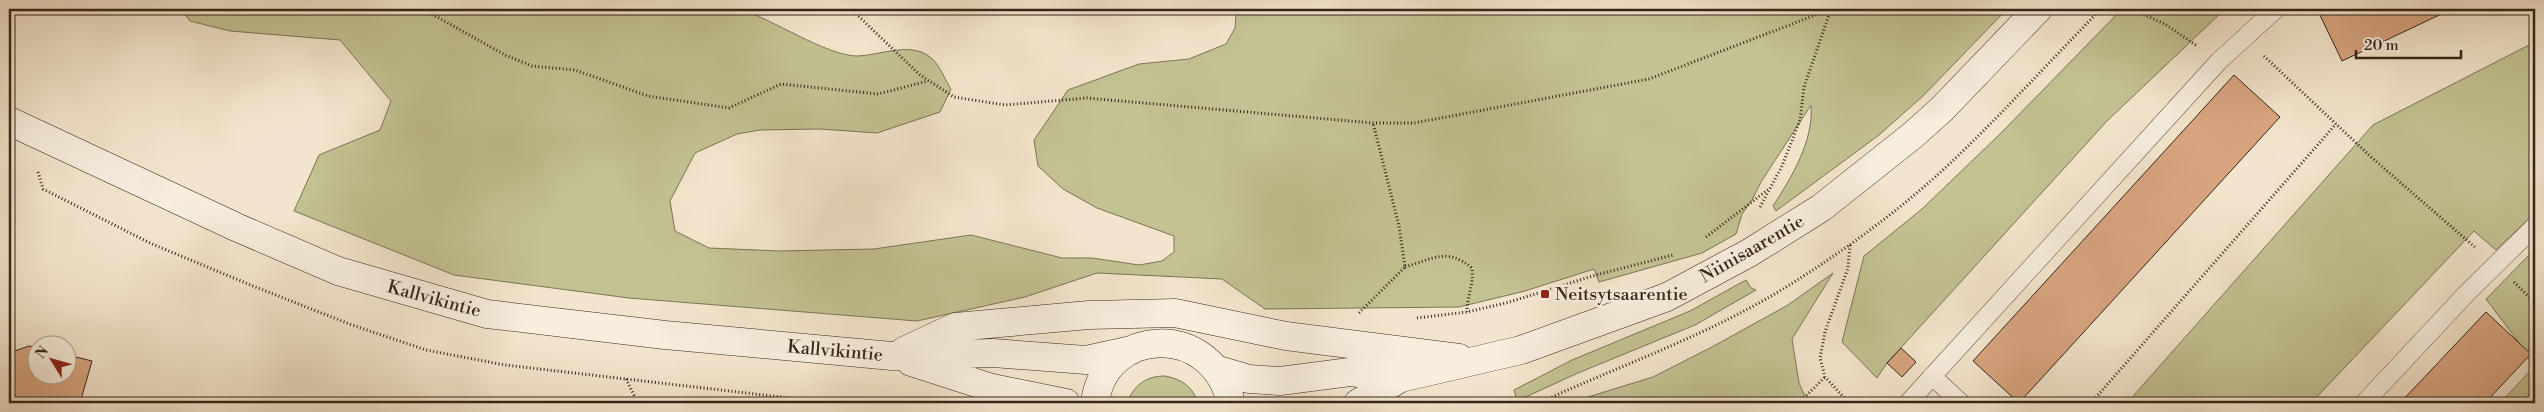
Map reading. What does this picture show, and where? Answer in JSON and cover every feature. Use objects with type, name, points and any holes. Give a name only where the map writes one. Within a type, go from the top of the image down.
[{"type":"main road","name":"Niinisaarentie","points":[[1358,403],[1401,378],[1477,361],[1562,337],[1666,297],[1749,253],[1821,208],[1913,135],[1942,109],[2038,9]]},
{"type":"main road","name":"Kallvikintie","points":[[9,121],[236,227],[338,271],[487,314],[892,356],[993,353],[1086,360],[1155,343],[1179,344],[1200,354],[1218,370]]},
{"type":"main road","points":[[892,356],[954,327],[1141,312],[1174,313],[1286,336],[1477,361]]},
{"type":"main road","points":[[1095,403],[1104,376],[1116,361],[1132,350]]},
{"type":"main road","name":"Kallvikintie","points":[[892,356],[992,388],[1066,403]]},
{"type":"main road","name":"Niinisaarentie","points":[[1218,370],[1248,379],[1280,381],[1350,372],[1401,378]]},
{"type":"main road","points":[[1218,370],[1227,387],[1231,403]]},
{"type":"lane","points":[[1908,403],[2218,61],[2276,9]]},
{"type":"lane","points":[[2364,403],[2495,264],[2535,226]]},
{"type":"lane","points":[[1932,376],[1961,403]]},
{"type":"path","points":[[423,9],[505,55],[532,66],[575,70],[648,96],[729,108],[781,84],[878,94],[928,81]]},
{"type":"path","points":[[851,9],[920,75],[954,97],[1005,105],[1087,98],[1373,123],[1414,123],[1649,79],[1831,9]]},
{"type":"path","points":[[1749,253],[1754,219],[1782,166],[1800,120],[1804,87],[1831,9]]},
{"type":"path","points":[[2131,9],[2165,24],[2218,61]]},
{"type":"path","points":[[2244,37],[2336,124],[2495,264],[2535,303]]},
{"type":"path","points":[[1373,123],[1399,226],[1405,267]]},
{"type":"path","points":[[2091,403],[2336,124]]},
{"type":"path","points":[[32,166],[39,172],[43,189],[152,244]]},
{"type":"path","points":[[1704,238],[1770,188]]},
{"type":"path","points":[[1849,403],[1825,377],[1820,358],[1825,332],[1848,268],[1850,245]]},
{"type":"path","points":[[1409,319],[1467,312],[1679,254]]},
{"type":"path","points":[[1356,316],[1405,267],[1448,255],[1462,259],[1472,268],[1473,280],[1467,296],[1467,312]]},
{"type":"path","points":[[1799,403],[1825,377]]},
{"type":"path","points":[[626,379],[638,403]]},
{"type":"path","points":[[779,403],[785,398]]},
{"type":"shaded area","points":[[181,9],[739,9],[767,20],[829,50],[843,54],[856,56],[894,50],[922,52],[936,63],[951,89],[940,112],[877,133],[820,129],[760,130],[737,134],[695,153],[670,201],[675,231],[709,248],[779,251],[874,249],[971,235],[1062,258],[1092,258],[1139,265],[1162,261],[1174,252],[1174,236],[1097,208],[1063,189],[1038,166],[1034,140],[1068,90],[1139,64],[1189,59],[1226,44],[1235,28],[1236,14],[1232,9],[2007,9],[1924,95],[1879,135],[1776,211],[1773,206],[1794,171],[1805,145],[1811,118],[1811,105],[1742,214],[1736,234],[1702,253],[1599,282],[1594,269],[1525,291],[1459,307],[1265,309],[1222,279],[1097,273],[1025,297],[917,321],[629,298],[454,275],[294,211],[319,155],[380,130],[391,101],[340,40],[230,31],[190,21]]},
{"type":"shaded area","points":[[2122,9],[2225,9],[2107,121],[1887,363],[1877,378],[1842,342],[1864,256],[1922,209],[2001,133]]},
{"type":"shaded area","points":[[2535,42],[2535,213],[2496,250],[2474,231],[2311,403],[2127,403],[2373,125]]},
{"type":"shaded area","points":[[2535,249],[2535,364],[2486,299]]},
{"type":"shaded area","points":[[1833,273],[1792,339],[1799,383],[1808,403],[1576,403],[1575,401],[1653,377],[1788,305]]},
{"type":"shaded area","points":[[1746,280],[1751,288],[1756,290],[1695,325],[1578,373],[1517,401],[1514,390],[1572,360],[1690,311]]},
{"type":"shaded area","points":[[2535,366],[2535,403],[2500,403]]},
{"type":"shaded area","points":[[1165,376],[1177,379],[1190,388],[1198,403],[1127,403],[1133,391],[1146,380]]},
{"type":"building","points":[[2317,9],[2452,9],[2342,61]]},
{"type":"building","points":[[2234,75],[2280,117],[2019,403],[1973,361]]},
{"type":"building","points":[[2486,312],[2531,354],[2485,403],[2400,403]]},
{"type":"building","points":[[28,346],[28,384],[78,384],[78,358],[92,361],[80,403],[9,403],[9,353]]},
{"type":"building","points":[[1901,348],[1916,362],[1902,377],[1887,363]]},
{"type":"building","points":[[180,399],[196,403],[179,403]]},
{"type":"place","name":"Neitsytsaarentie","points":[[1545,294]]}]
